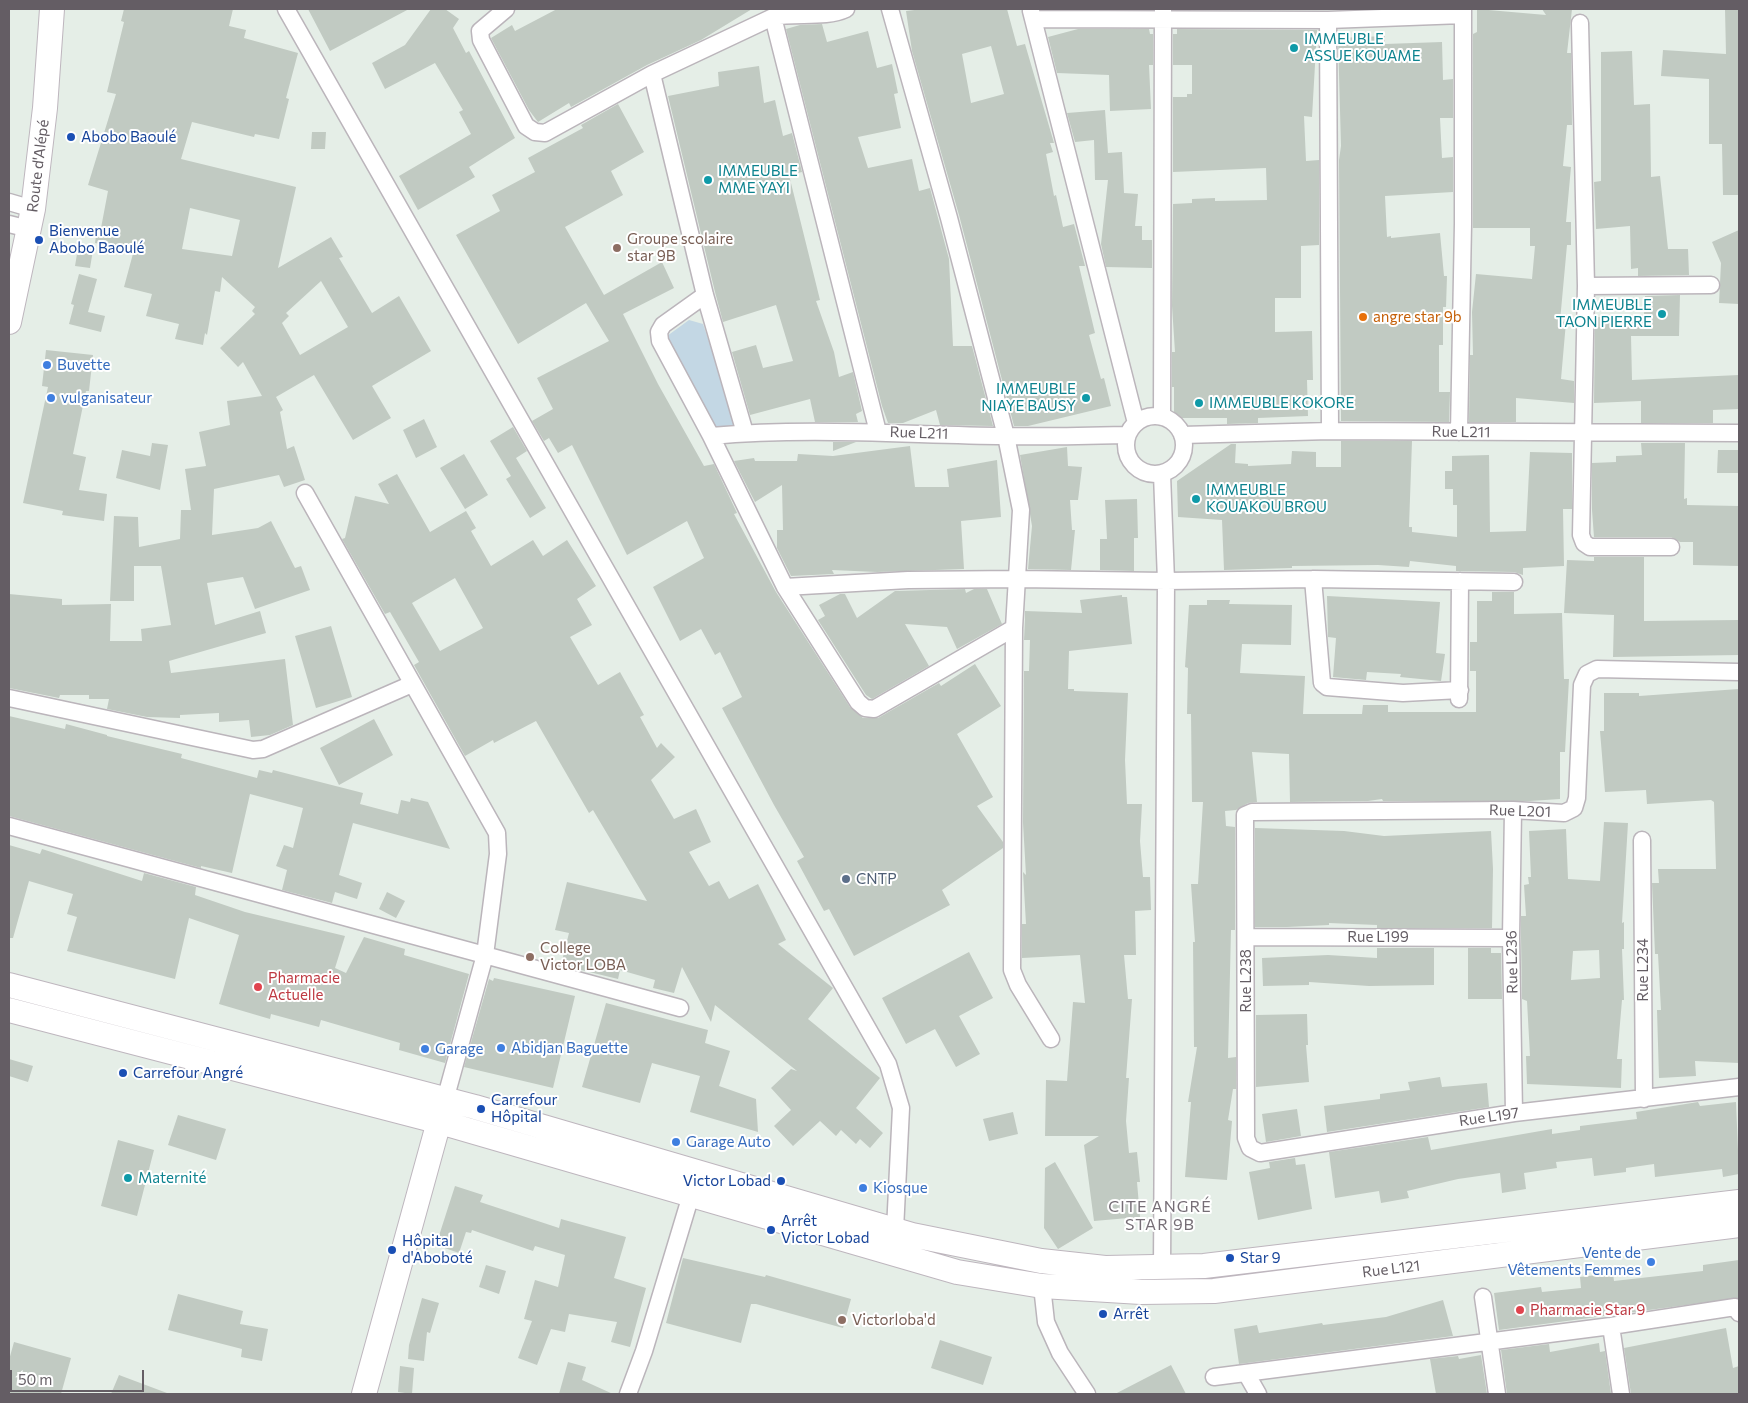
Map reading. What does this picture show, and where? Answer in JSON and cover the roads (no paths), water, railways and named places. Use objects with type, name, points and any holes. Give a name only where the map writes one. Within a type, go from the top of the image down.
[{"type":"main road","name":"Route d'Alépé","points":[[9,322],[24,221],[45,108],[52,9]]},
{"type":"main road","points":[[9,986],[442,1111],[895,1230],[1042,1261],[1105,1268],[1162,1268],[1243,1262],[1739,1202]]},
{"type":"main road","points":[[9,1010],[442,1111]]},
{"type":"main road","points":[[364,1394],[442,1111]]},
{"type":"main road","name":"Rue L121","points":[[442,1111],[691,1195],[957,1272],[1042,1286],[1141,1292],[1214,1291],[1739,1226]]},
{"type":"street","points":[[286,9],[888,1064],[901,1108],[895,1230]]},
{"type":"street","points":[[506,9],[480,31],[481,40],[526,126],[535,132],[545,133],[652,74],[782,13],[813,14],[846,9]]},
{"type":"street","points":[[890,9],[949,218],[1006,436],[1021,510],[1014,628],[1012,970],[1018,985],[1051,1039]]},
{"type":"street","points":[[1132,429],[1153,416],[1162,417],[1178,427],[1184,445],[1178,463],[1162,474],[1152,475],[1141,472],[1133,466],[1128,456],[1126,446],[1132,429],[1032,14],[1163,15],[1328,20],[1463,12],[1463,224],[1459,432]]},
{"type":"street","points":[[782,13],[878,432]]},
{"type":"street","points":[[1162,417],[1163,15]]},
{"type":"street","points":[[1328,20],[1330,431]]},
{"type":"street","points":[[1580,23],[1586,286],[1581,535],[1584,543],[1590,547],[1671,547]]},
{"type":"street","points":[[652,74],[705,295],[745,433]]},
{"type":"street","points":[[9,202],[24,221]]},
{"type":"street","points":[[1586,286],[1711,285]]},
{"type":"street","points":[[705,295],[663,325],[659,332],[660,341],[711,436],[785,587],[858,702],[865,708],[874,709],[1014,628]]},
{"type":"street","name":"Rue L211","points":[[711,436],[745,433],[878,432],[1006,436],[1132,429]]},
{"type":"street","name":"Rue L211","points":[[1182,435],[1330,431],[1583,434],[1739,433]]},
{"type":"street","points":[[1162,474],[1166,582],[1162,1268]]},
{"type":"street","points":[[305,493],[497,834],[498,854],[485,955],[442,1111]]},
{"type":"street","points":[[785,587],[908,580],[1018,578],[1166,582],[1313,579],[1514,582]]},
{"type":"street","points":[[1313,579],[1322,683],[1327,687],[1460,696],[1460,581]]},
{"type":"street","name":"Rue L201","points":[[1244,823],[1245,815],[1252,812],[1513,810],[1564,813],[1574,808],[1577,798],[1582,684],[1587,674],[1597,669],[1739,672]]},
{"type":"street","points":[[9,698],[252,750],[263,749],[412,684]]},
{"type":"street","name":"Rue L236","points":[[1513,810],[1511,938],[1514,1113]]},
{"type":"street","name":"Rue L238","points":[[1244,823],[1246,1138]]},
{"type":"street","points":[[9,826],[680,1008]]},
{"type":"street","name":"Rue L234","points":[[1642,840],[1644,1099]]},
{"type":"street","name":"Rue L199","points":[[1246,937],[1511,938]]},
{"type":"street","name":"Rue L197","points":[[1246,1138],[1250,1148],[1260,1153],[1514,1113],[1739,1087]]},
{"type":"street","points":[[628,1394],[644,1351],[691,1195]]},
{"type":"street","points":[[1042,1286],[1046,1322],[1060,1352],[1087,1394]]},
{"type":"street","points":[[1483,1297],[1496,1394]]},
{"type":"street","points":[[1214,1376],[1611,1326],[1735,1307],[1739,1313]]},
{"type":"street","points":[[1611,1326],[1621,1394]]},
{"type":"street","points":[[1246,1372],[1258,1394]]},
{"type":"place","name":"IMMEUBLE ASSUE KOUAME","points":[[1294,48]]},
{"type":"place","name":"Abobo Baoulé","points":[[71,137]]},
{"type":"place","name":"IMMEUBLE MME YAYI","points":[[708,180]]},
{"type":"place","name":"Bienvenue Abobo Baoulé","points":[[39,240]]},
{"type":"place","name":"Groupe scolaire star 9B","points":[[617,248]]},
{"type":"place","name":"IMMEUBLE TAON PIERRE","points":[[1662,314]]},
{"type":"place","name":"angre star 9b","points":[[1363,317]]},
{"type":"place","name":"Buvette","points":[[47,365]]},
{"type":"place","name":"vulganisateur","points":[[51,398]]},
{"type":"place","name":"IMMEUBLE NIAYE BAUSY","points":[[1086,398]]},
{"type":"place","name":"IMMEUBLE KOKORE","points":[[1199,403]]},
{"type":"place","name":"IMMEUBLE KOUAKOU BROU","points":[[1196,499]]},
{"type":"place","name":"CNTP","points":[[846,879]]},
{"type":"place","name":"College Victor LOBA","points":[[530,957]]},
{"type":"place","name":"Pharmacie Actuelle","points":[[258,987]]},
{"type":"place","name":"Abidjan Baguette","points":[[501,1048]]},
{"type":"place","name":"Garage","points":[[425,1049]]},
{"type":"place","name":"Carrefour Angré","points":[[123,1073]]},
{"type":"place","name":"Carrefour Hôpital","points":[[481,1109]]},
{"type":"place","name":"Garage Auto","points":[[676,1142]]},
{"type":"place","name":"Maternité","points":[[128,1178]]},
{"type":"place","name":"Victor Lobad","points":[[781,1181]]},
{"type":"place","name":"Kiosque","points":[[863,1188]]},
{"type":"place","name":"Arrêt Victor Lobad","points":[[771,1230]]},
{"type":"place","name":"Hôpital d'Aboboté","points":[[392,1250]]},
{"type":"place","name":"Star 9","points":[[1230,1258]]},
{"type":"place","name":"Vente de Vêtements Femmes","points":[[1651,1262]]},
{"type":"place","name":"Pharmacie Star 9","points":[[1520,1310]]},
{"type":"place","name":"Arrêt","points":[[1103,1314]]},
{"type":"place","name":"Victorloba'd","points":[[842,1320]]},
{"type":"district","name":"CITE ANGRÉ STAR 9B","points":[[1160,1216]]}]
